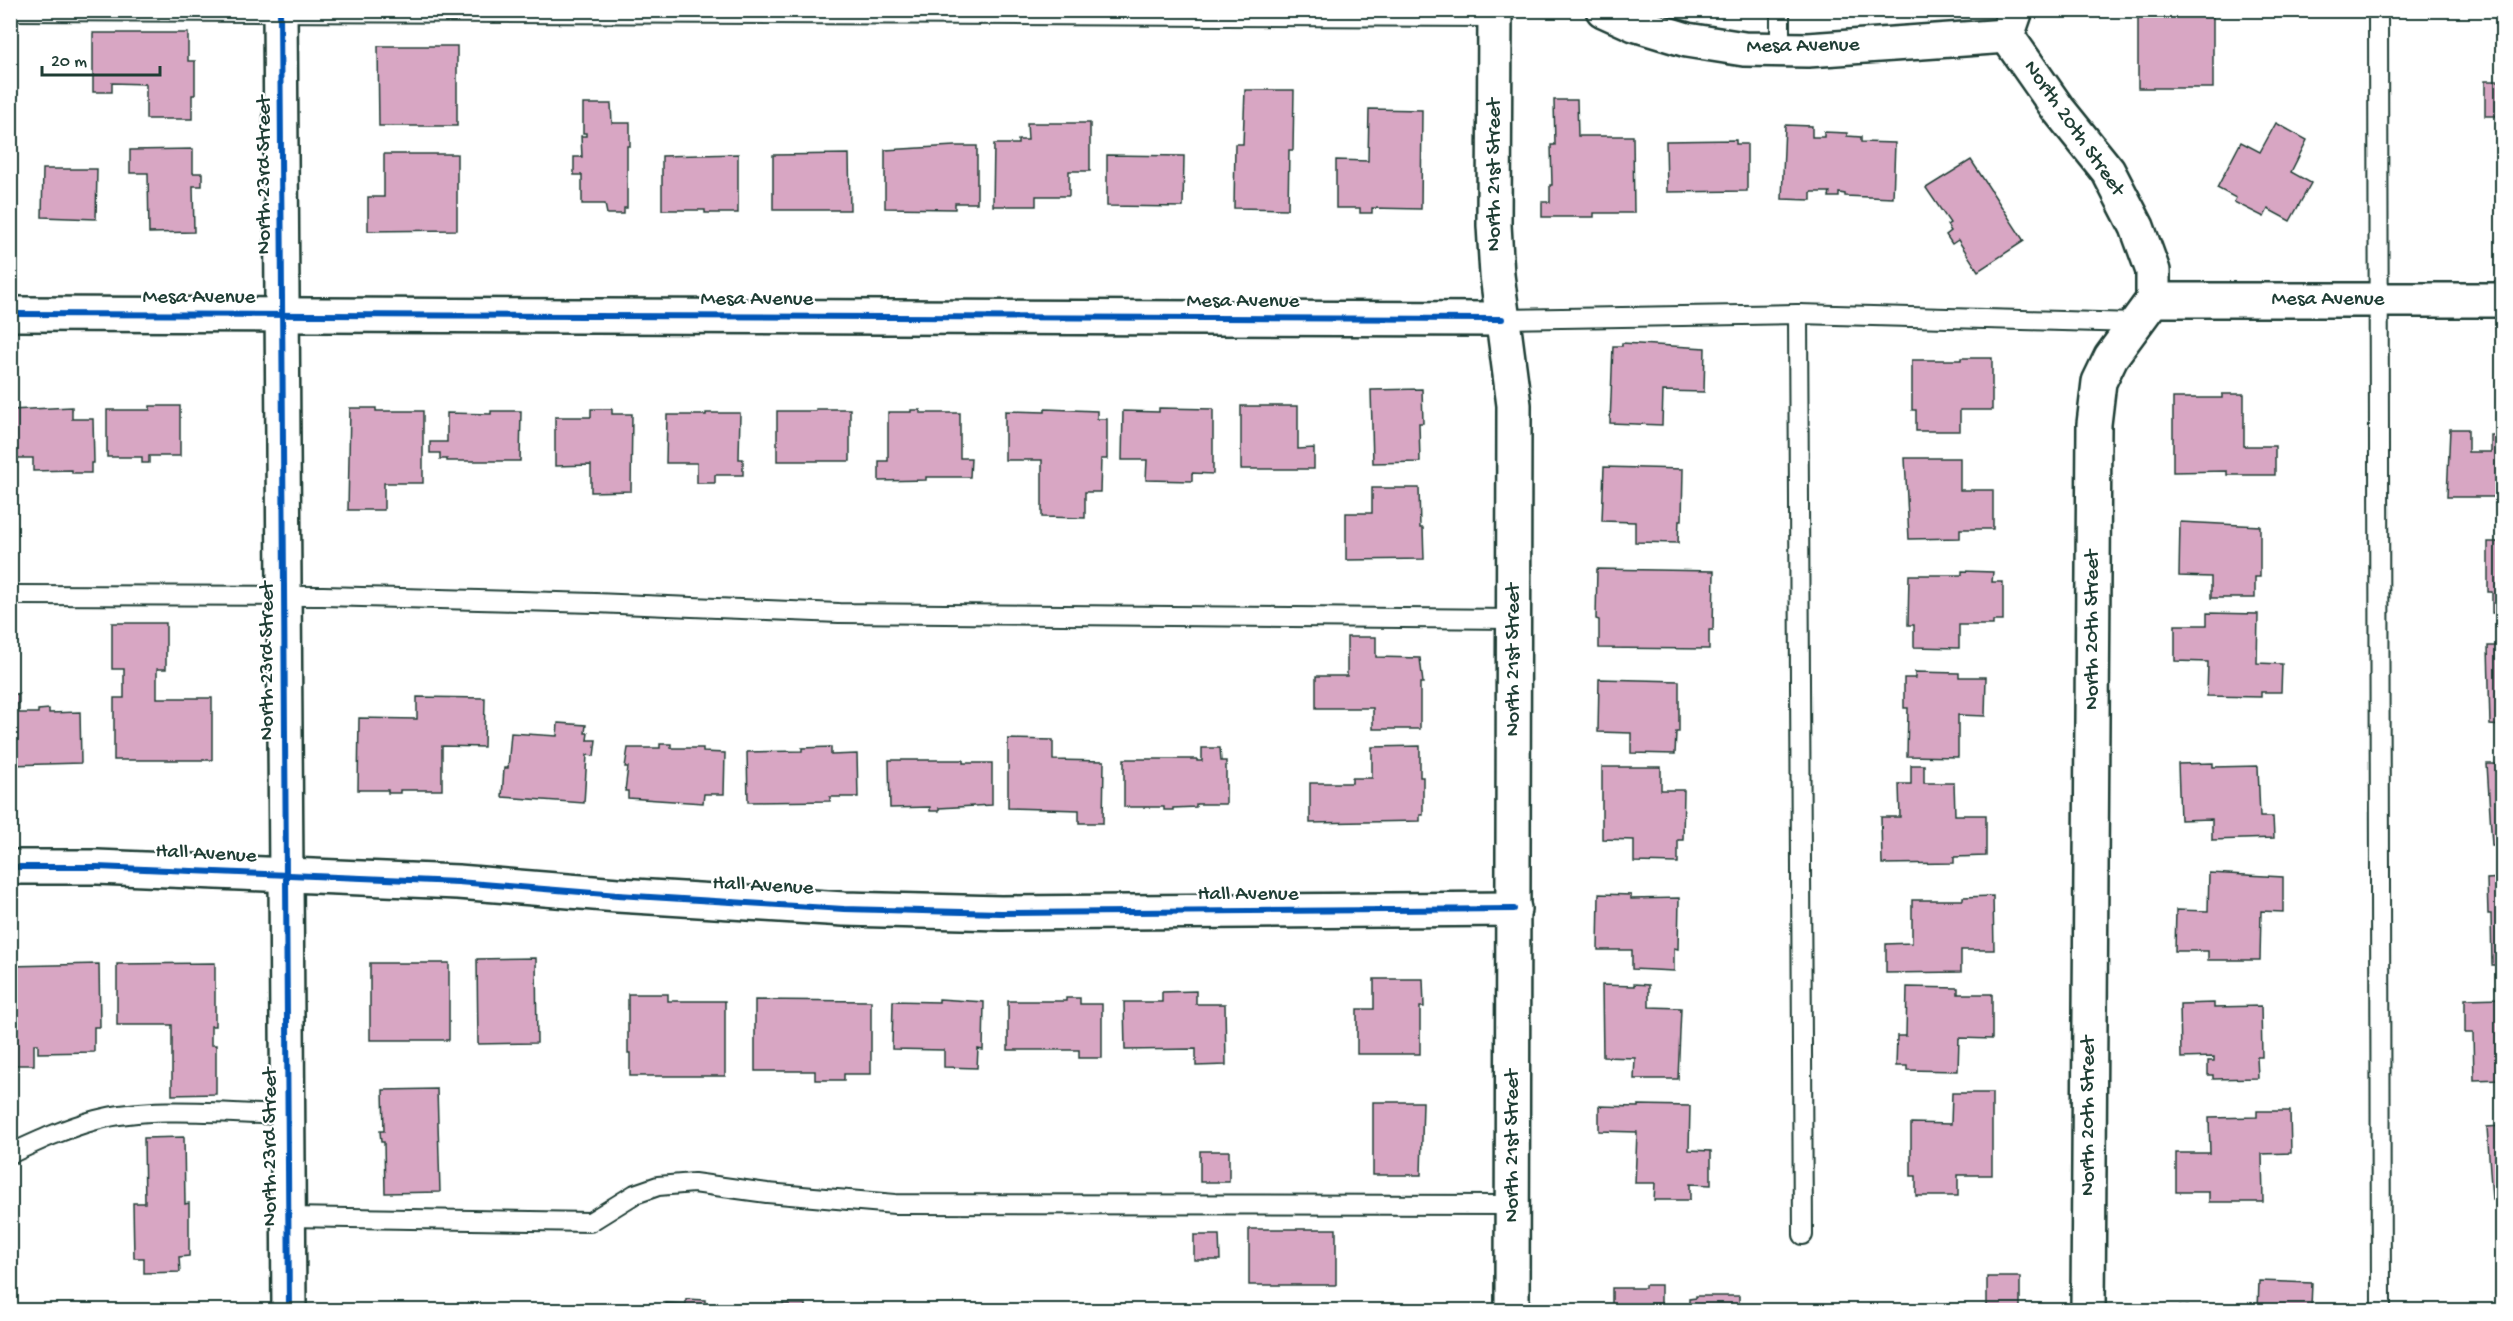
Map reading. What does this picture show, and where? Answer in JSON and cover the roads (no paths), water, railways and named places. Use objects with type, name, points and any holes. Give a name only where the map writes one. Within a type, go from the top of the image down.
[{"type":"street","name":"Mesa Avenue","points":[[1604,10],[1634,24],[1686,40],[1744,49],[1808,50],[2012,23]]},
{"type":"street","name":"North 23rd Street","points":[[280,11],[289,1311]]},
{"type":"street","name":"North 21st Street","points":[[1495,14],[1494,225],[1502,319],[1514,405],[1512,1311]]},
{"type":"street","name":"North 20th Street","points":[[2012,23],[2058,109],[2108,171],[2137,227],[2153,271],[2145,312],[2110,357],[2099,382],[2094,424],[2088,1311]]},
{"type":"street","name":"Mesa Avenue","points":[[2145,312],[2379,300],[2502,300]]},
{"type":"street","name":"Mesa Avenue","points":[[10,314],[1502,319]]},
{"type":"street","name":"Hall Avenue","points":[[10,867],[98,867],[458,882],[618,895],[844,909],[990,913],[1514,909]]},
{"type":"lane","points":[[1780,10],[1780,50]]},
{"type":"lane","points":[[2378,10],[2380,1311]]},
{"type":"lane","points":[[10,12],[1495,14]]},
{"type":"lane","points":[[1502,319],[2145,312]]},
{"type":"lane","points":[[1798,314],[1803,1235]]},
{"type":"lane","points":[[10,595],[284,595],[584,603],[839,614],[1514,619]]},
{"type":"lane","points":[[10,1154],[57,1132],[87,1123],[142,1112],[288,1115]]},
{"type":"lane","points":[[288,1217],[590,1222],[635,1194],[658,1186],[694,1183],[767,1193],[895,1204],[1513,1205]]}]
